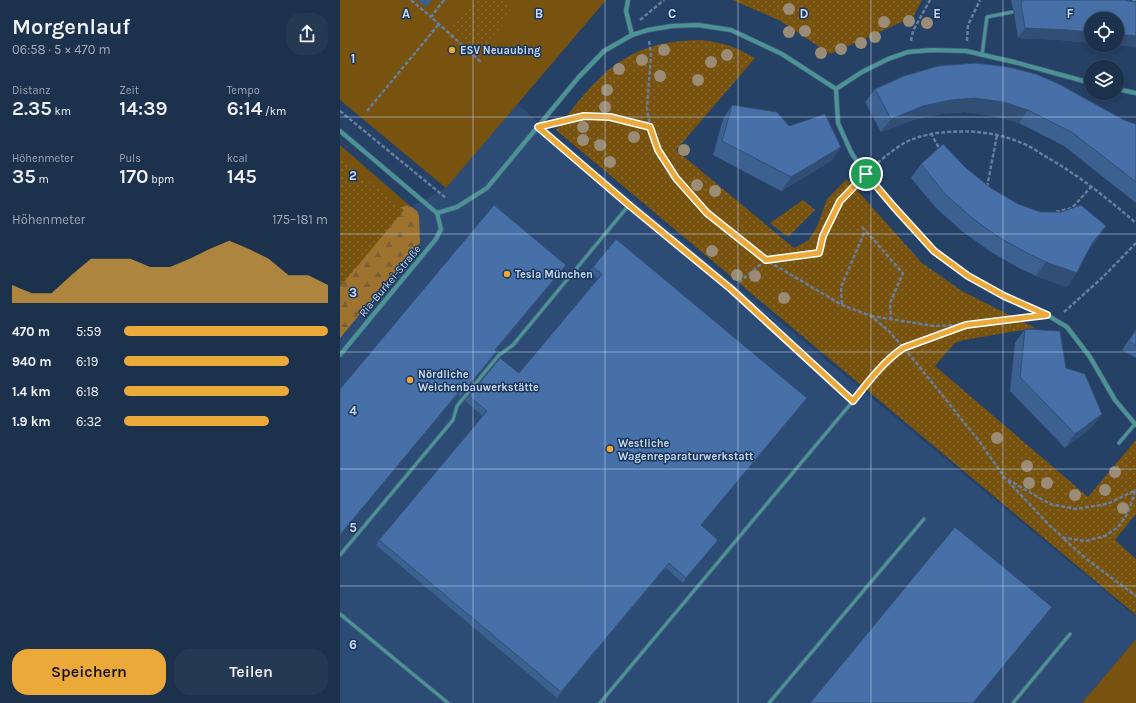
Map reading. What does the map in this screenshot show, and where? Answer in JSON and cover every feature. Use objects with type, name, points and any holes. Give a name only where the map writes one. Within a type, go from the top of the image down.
[{"type":"street","points":[[628,0],[626,11],[632,35]]},
{"type":"street","points":[[340,131],[437,213],[457,207],[487,188],[578,78],[604,51],[632,35],[648,30],[672,26],[698,25],[731,30],[782,54],[836,89]]},
{"type":"street","points":[[836,89],[862,72],[888,60],[908,52],[932,50],[966,51],[982,54],[1084,81]]},
{"type":"street","points":[[836,89],[838,123],[851,152],[866,174],[894,207],[934,251],[968,276],[1004,296],[1047,315],[1067,327],[1090,356],[1116,400],[1136,424]]},
{"type":"street","points":[[1124,90],[1136,93]]},
{"type":"street","name":"Ria-Burkei-Straße","points":[[340,355],[436,239],[441,229],[437,213]]},
{"type":"lane","points":[[982,54],[987,17],[1012,12]]},
{"type":"lane","points":[[538,127],[629,205],[731,289],[853,401],[600,703]]},
{"type":"lane","points":[[340,555],[453,420],[457,406],[499,355],[513,346],[629,205]]},
{"type":"lane","points":[[1119,443],[1136,424]]},
{"type":"lane","points":[[769,703],[924,519]]},
{"type":"lane","points":[[340,614],[448,703]]},
{"type":"lane","points":[[1013,703],[1070,634]]},
{"type":"path","points":[[411,0],[482,62]]},
{"type":"path","points":[[430,17],[444,0]]},
{"type":"path","points":[[631,28],[664,0]]},
{"type":"path","points":[[908,52],[913,30],[930,0]]},
{"type":"path","points":[[966,51],[968,25],[980,0]]},
{"type":"path","points":[[1132,0],[1136,1]]},
{"type":"path","points":[[367,111],[439,24]]},
{"type":"path","points":[[648,30],[651,54],[647,108],[650,127],[658,150],[676,178],[707,213],[766,260],[842,305],[871,316],[891,320],[934,326],[966,325],[1047,315]]},
{"type":"path","points":[[340,111],[457,207]]},
{"type":"path","points":[[538,127],[584,116],[610,117],[650,127]]},
{"type":"path","points":[[731,289],[766,260],[819,253],[823,236],[840,201],[888,154],[905,143],[931,133],[960,131],[983,132],[1023,143],[1059,164],[1107,198],[1136,224]]},
{"type":"path","points":[[931,133],[942,153]]},
{"type":"path","points":[[986,190],[997,135]]},
{"type":"path","points":[[1054,212],[1072,208],[1091,187]]},
{"type":"path","points":[[862,227],[902,273],[890,303],[891,320]]},
{"type":"path","points":[[842,305],[840,287],[865,231]]},
{"type":"path","points":[[1055,320],[1103,277],[1136,243]]},
{"type":"path","points":[[871,316],[889,331],[979,441],[1005,478],[1050,526],[1089,561],[1136,596]]},
{"type":"path","points":[[853,401],[878,371],[903,348],[966,325]]},
{"type":"path","points":[[1005,478],[1050,504],[1076,509],[1107,504],[1135,490]]},
{"type":"path","points":[[1064,538],[1086,541],[1105,536],[1118,527],[1126,516],[1135,490]]},
{"type":"shaded area","name":"ESV Neuaubing","points":[[340,0],[606,0],[446,188],[340,100]]},
{"type":"shaded area","points":[[476,0],[506,0],[512,14],[479,52],[449,27]]},
{"type":"shaded area","points":[[732,0],[922,0],[913,17],[830,54],[779,20]]},
{"type":"shaded area","points":[[703,40],[724,44],[738,49],[755,58],[676,150],[794,248],[809,240],[818,224],[827,199],[847,179],[922,263],[962,291],[1035,328],[964,340],[955,343],[935,366],[1088,497],[1136,440],[1136,514],[1115,540],[1136,559],[1136,615],[556,130],[590,88],[616,64],[647,48],[666,43]]},
{"type":"shaded area","points":[[517,104],[1136,617],[1136,639],[1082,703],[340,703],[340,287],[404,210],[446,188]]},
{"type":"shaded area","points":[[340,145],[409,205],[396,208],[390,228],[356,227],[340,248]]},
{"type":"shaded area","points":[[340,157],[404,210],[340,287]]},
{"type":"shaded area","points":[[803,200],[815,210],[788,237],[770,223]]},
{"type":"shaded area","points":[[1136,639],[1136,703],[1082,703]]},
{"type":"green space","points":[[409,205],[417,211],[419,216],[420,243],[340,338],[340,248],[356,227],[390,228],[396,208]]},
{"type":"building","points":[[1020,0],[1125,0],[1136,2],[1136,36],[1124,35],[1124,12],[1084,12],[1084,31],[1025,28],[1021,4],[1022,2]]},
{"type":"building","points":[[976,63],[1009,67],[1036,74],[1059,84],[1084,98],[1084,100],[1088,100],[1124,120],[1136,124],[1136,182],[1073,133],[1028,110],[1003,102],[974,98],[951,100],[923,106],[891,119],[875,89],[904,76],[938,66]]},
{"type":"building","points":[[732,105],[777,112],[789,126],[825,114],[841,147],[791,177],[722,141]]},
{"type":"building","points":[[943,144],[967,169],[991,188],[1018,204],[1041,212],[1061,212],[1081,205],[1106,226],[1093,242],[1077,273],[1046,262],[1000,238],[972,218],[945,194],[921,164]]},
{"type":"building","name":"Nördliche Weichenbauwerkstätte","points":[[494,205],[566,265],[495,350],[497,351],[466,389],[463,387],[340,535],[340,389]]},
{"type":"building","name":"Westliche Wagenreparaturwerkstatt","points":[[616,239],[807,398],[701,525],[718,540],[686,578],[669,563],[561,692],[379,540],[487,411],[469,396],[500,358],[519,373],[602,274],[593,267]]},
{"type":"building","points":[[1025,329],[1060,331],[1066,368],[1085,374],[1102,414],[1075,434],[1020,377]]},
{"type":"building","points":[[1136,330],[1136,346],[1129,341]]},
{"type":"building","points":[[955,527],[1052,607],[973,703],[810,703]]},
{"type":"place","name":"ESV Neuaubing","points":[[452,50]]},
{"type":"place","name":"Tesla München","points":[[507,274]]},
{"type":"place","name":"Nördliche Weichenbauwerkstätte","points":[[410,380]]},
{"type":"place","name":"Westliche Wagenreparaturwerkstatt","points":[[610,449]]},
{"type":"route","points":[[584,116],[610,117],[650,127],[658,150],[676,178],[707,213],[766,260],[819,253],[823,236],[840,201],[866,174],[934,251],[968,276],[1004,296],[1047,315],[966,325],[903,348],[878,371],[853,401],[731,289],[629,205],[538,127],[584,116]]}]
